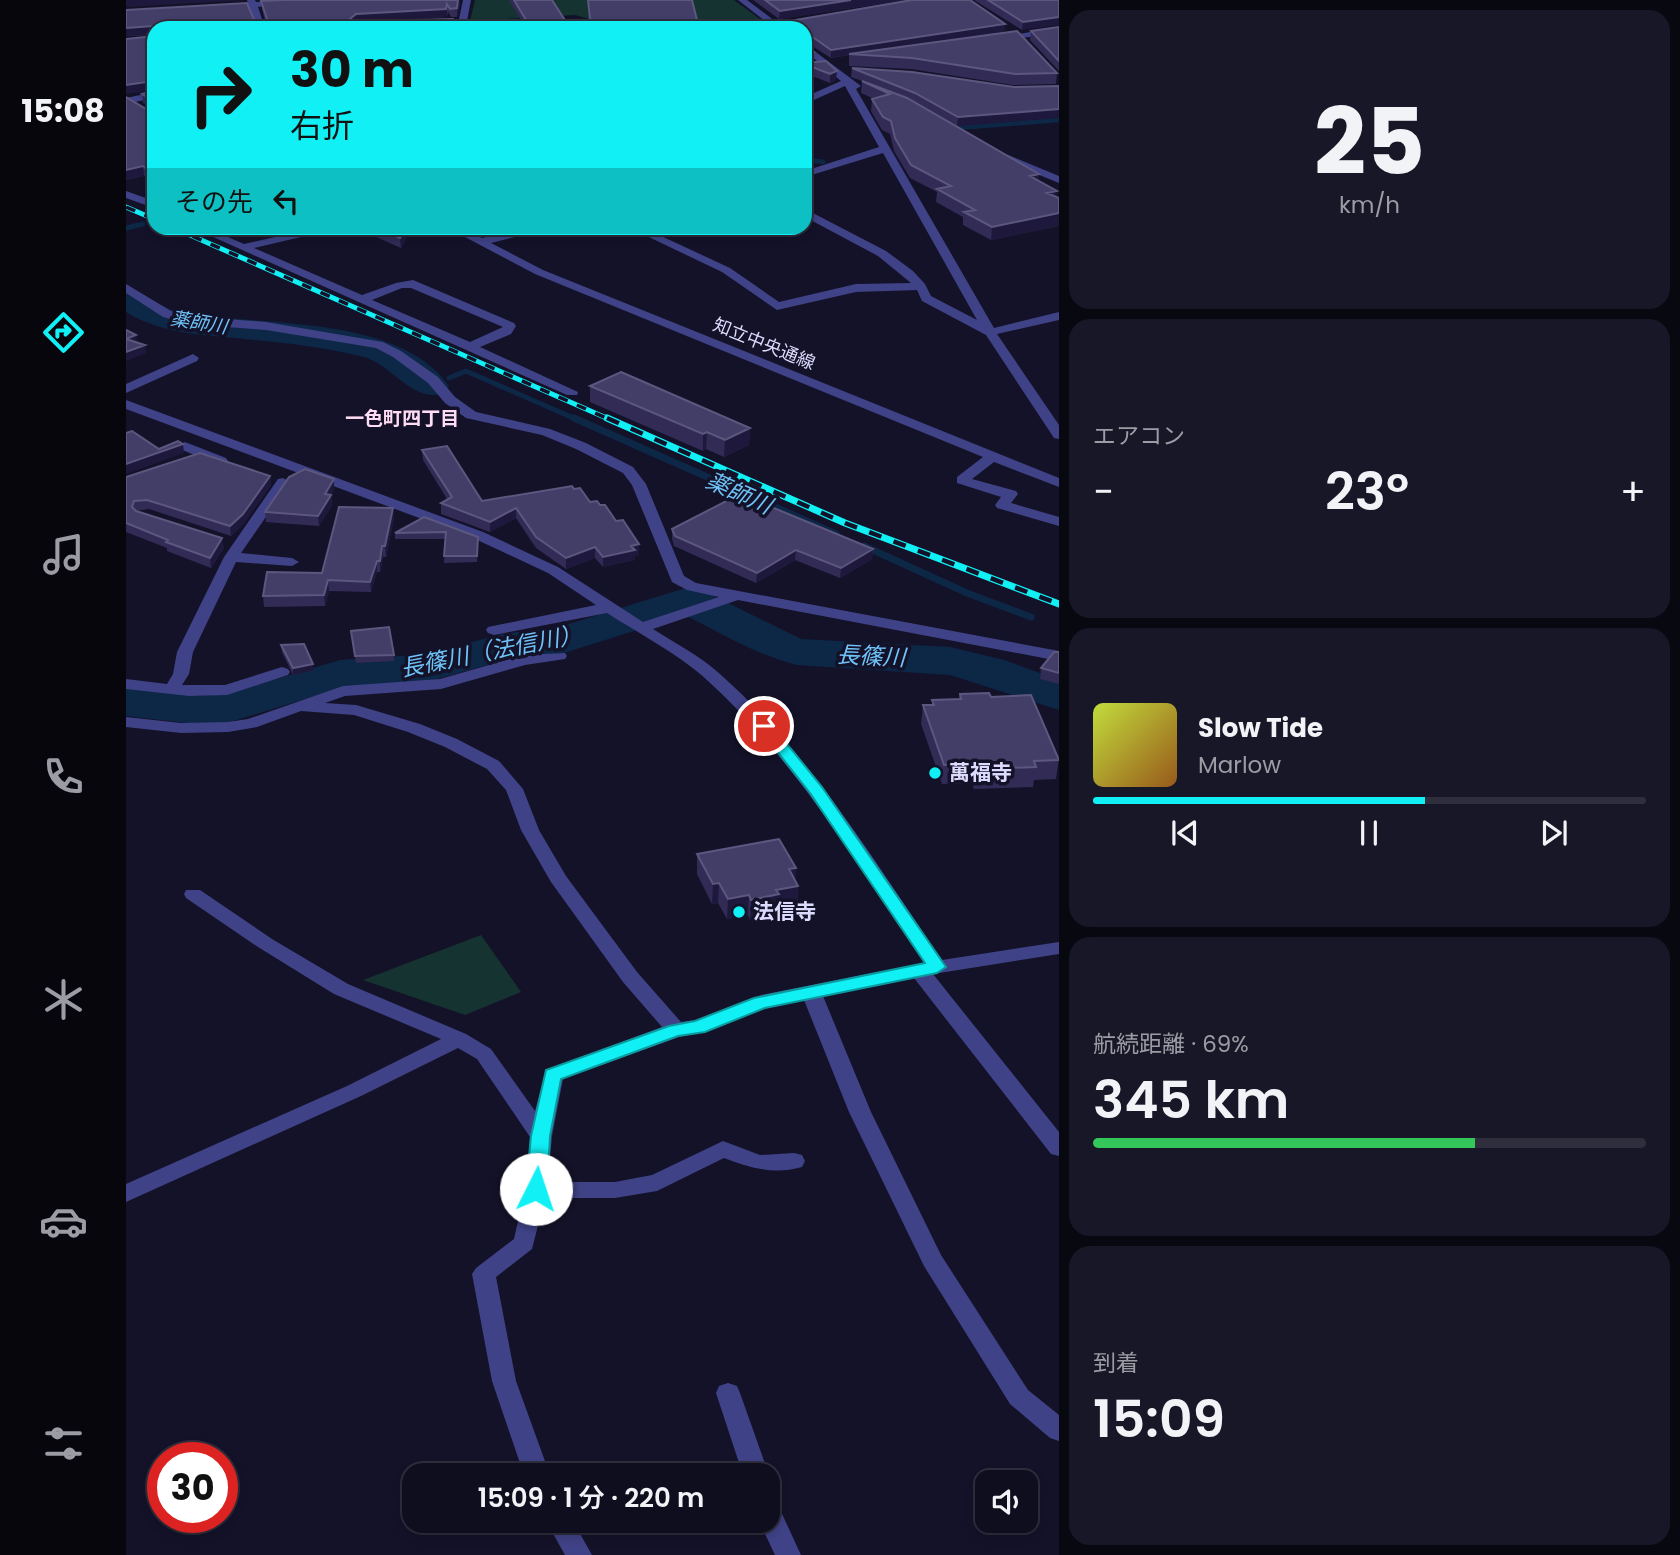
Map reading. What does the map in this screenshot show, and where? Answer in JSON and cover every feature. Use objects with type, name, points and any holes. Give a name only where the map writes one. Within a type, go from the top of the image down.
[{"type":"street","points":[[465,21],[467,0]]},
{"type":"street","points":[[742,0],[770,21]]},
{"type":"street","points":[[212,8],[251,3],[299,2]]},
{"type":"street","points":[[251,3],[258,21]]},
{"type":"street","points":[[1007,28],[1026,44]]},
{"type":"street","points":[[991,39],[1059,30]]},
{"type":"street","points":[[812,56],[821,64],[839,66],[849,77],[872,92]]},
{"type":"street","points":[[812,97],[849,77]]},
{"type":"street","points":[[849,77],[885,149],[990,332],[1052,415],[1059,435]]},
{"type":"street","points":[[126,101],[147,96]]},
{"type":"street","points":[[126,101],[145,112]]},
{"type":"street","points":[[812,172],[885,149]]},
{"type":"street","points":[[989,151],[1059,180]]},
{"type":"street","points":[[126,194],[147,202]]},
{"type":"street","points":[[812,218],[889,257],[908,271],[921,286],[926,298],[990,332],[1059,316]]},
{"type":"street","points":[[216,235],[572,392]]},
{"type":"street","points":[[244,247],[296,235]]},
{"type":"street","name":"知立中央通線","points":[[469,235],[540,272],[625,308],[1059,483]]},
{"type":"street","points":[[481,242],[510,235]]},
{"type":"street","points":[[651,235],[726,270],[778,306],[856,288],[921,286]]},
{"type":"street","points":[[362,299],[400,285],[413,284],[510,326],[507,331],[472,346]]},
{"type":"street","points":[[126,288],[167,314],[188,320],[266,326],[379,345],[397,354],[433,380],[450,400],[471,415],[505,425],[545,432],[628,470],[639,484],[677,579],[692,587],[733,597],[1059,656]]},
{"type":"street","points":[[126,389],[193,358]]},
{"type":"street","points":[[126,404],[478,535],[531,558],[712,675],[764,726],[816,790],[928,968],[1059,1148]]},
{"type":"street","points":[[192,453],[236,466]]},
{"type":"street","points":[[993,456],[962,480],[1011,494],[1002,505],[1059,522]]},
{"type":"street","points":[[172,689],[181,674],[185,652],[232,548],[277,480],[310,473]]},
{"type":"street","points":[[232,548],[292,562]]},
{"type":"street","points":[[494,630],[691,611],[733,597]]},
{"type":"street","points":[[126,722],[181,728],[228,727],[251,723],[343,691],[441,684],[524,660],[559,656]]},
{"type":"street","points":[[126,684],[189,691],[227,690],[282,672]]},
{"type":"street","points":[[301,706],[356,710],[414,728],[451,743],[493,765],[514,789],[530,830],[558,878],[631,977],[676,1030]]},
{"type":"street","points":[[193,894],[265,943],[341,989],[459,1039],[484,1054],[541,1136]]},
{"type":"street","points":[[533,1463],[503,1381],[484,1274],[524,1243],[536,1189],[541,1136],[553,1075],[676,1030],[698,1027],[761,1002],[928,968],[1059,948]]},
{"type":"street","points":[[811,992],[860,1112],[932,1260],[1018,1397],[1059,1430]]},
{"type":"street","points":[[126,1194],[354,1091],[459,1039]]},
{"type":"street","points":[[536,1189],[615,1190],[657,1183],[723,1149],[759,1163],[794,1161]]},
{"type":"street","points":[[729,1393],[752,1463]]},
{"type":"street","points":[[566,1533],[579,1555]]},
{"type":"street","points":[[778,1533],[788,1555]]},
{"type":"green space","points":[[475,0],[734,0],[763,21],[596,21],[575,15],[470,21]]},
{"type":"green space","points":[[481,935],[521,992],[465,1015],[363,980]]},
{"type":"building","points":[[458,0],[457,8],[450,9],[447,4],[446,9],[356,14],[350,19],[352,21],[265,21],[267,19],[261,1]]},
{"type":"building","points":[[514,0],[552,0],[566,21],[515,21],[526,20]]},
{"type":"building","points":[[588,0],[692,0],[697,21],[590,21]]},
{"type":"building","points":[[765,0],[851,0],[780,11]]},
{"type":"building","points":[[912,0],[970,0],[1005,24],[831,50],[812,37],[812,21],[790,21]]},
{"type":"building","points":[[988,0],[1059,0],[1059,17],[1023,22]]},
{"type":"building","points":[[247,3],[255,21],[147,21],[147,26],[126,28],[126,10]]},
{"type":"building","points":[[453,19],[455,21],[386,21]]},
{"type":"building","points":[[1059,27],[1059,61],[1031,31]]},
{"type":"building","points":[[1017,31],[1057,73],[1015,74],[912,58],[849,54]]},
{"type":"building","points":[[147,37],[147,82],[126,85],[126,39]]},
{"type":"building","points":[[826,61],[837,71],[830,74],[812,67],[812,62]]},
{"type":"building","points":[[852,68],[912,72],[1014,87],[1059,86],[1059,109],[958,117],[915,93]]},
{"type":"building","points":[[862,81],[907,98],[1039,174],[1030,176],[1057,191],[1047,193],[1059,198],[1059,213],[992,227],[964,212],[975,210],[937,189],[951,186],[911,165],[895,138],[891,121],[883,117],[872,99],[890,94]]},
{"type":"building","points":[[126,97],[147,109],[147,169],[143,166],[126,170]]},
{"type":"building","points":[[126,330],[136,335],[126,339]]},
{"type":"building","points":[[126,339],[145,345],[126,352]]},
{"type":"building","points":[[621,372],[750,428],[725,440],[707,432],[703,434],[590,386]]},
{"type":"building","points":[[132,431],[159,449],[178,441],[183,444],[126,464],[126,433]]},
{"type":"building","points":[[447,446],[482,501],[572,486],[574,489],[580,488],[590,502],[597,501],[600,505],[605,505],[616,521],[623,520],[639,544],[631,546],[635,550],[603,557],[595,547],[566,558],[536,537],[516,508],[490,522],[441,503],[452,497],[422,450]]},
{"type":"building","points":[[200,453],[270,476],[243,514],[230,526],[147,500],[134,501],[132,507],[136,511],[222,538],[210,558],[166,542],[168,540],[126,523],[126,477]]},
{"type":"building","points":[[305,469],[334,479],[325,494],[331,495],[318,516],[265,512],[289,477]]},
{"type":"building","points":[[740,494],[873,549],[841,568],[796,550],[757,573],[675,536],[672,529]]},
{"type":"building","points":[[339,507],[393,508],[385,546],[382,546],[380,561],[377,561],[370,582],[328,580],[324,595],[263,596],[267,572],[322,573]]},
{"type":"building","points":[[424,517],[478,537],[477,556],[444,556],[446,532],[395,533]]},
{"type":"building","points":[[389,627],[394,655],[355,656],[351,631]]},
{"type":"building","points":[[304,644],[313,664],[293,668],[281,645]]},
{"type":"building","points":[[1054,652],[1059,652],[1059,673],[1041,668]]},
{"type":"building","points":[[989,693],[991,697],[1031,695],[1059,760],[1034,761],[1036,767],[977,769],[975,763],[944,765],[923,705],[934,705],[932,700],[961,699],[960,694]]},
{"type":"building","points":[[779,839],[796,868],[789,869],[798,886],[776,890],[779,894],[751,900],[749,895],[728,899],[719,883],[713,884],[697,854]]},
{"type":"waterway","points":[[957,128],[1059,120]]},
{"type":"waterway","points":[[812,160],[823,162]]},
{"type":"waterway","points":[[126,228],[143,224]]},
{"type":"waterway","name":"薬師川","points":[[126,297],[151,313],[171,321],[279,332],[370,347],[392,355],[431,386]]},
{"type":"waterway","name":"薬師川","points":[[449,378],[466,371],[578,420]]},
{"type":"waterway","name":"薬師川","points":[[574,418],[836,534]]},
{"type":"waterway","name":"薬師川","points":[[864,546],[967,593],[1031,617]]},
{"type":"waterway","name":"長篠川（法信川）","points":[[126,702],[196,710],[230,708],[340,674],[430,667],[502,647],[564,640],[689,600],[778,646],[797,652],[950,661],[988,670],[1059,696]]},
{"type":"railway","points":[[126,207],[147,216]]},
{"type":"railway","points":[[190,235],[611,420]]},
{"type":"railway","points":[[607,418],[845,523],[1059,604]]},
{"type":"place","name":"萬福寺","points":[[935,773]]},
{"type":"place","name":"法信寺","points":[[739,912]]},
{"type":"district","name":"一色町四丁目","points":[[402,418]]},
{"type":"route","points":[[536,1189],[541,1136],[553,1075],[676,1030],[698,1027],[761,1002],[937,967],[816,790],[764,726]]},
{"type":"water label","name":"長篠川","points":[[871,656]]}]
